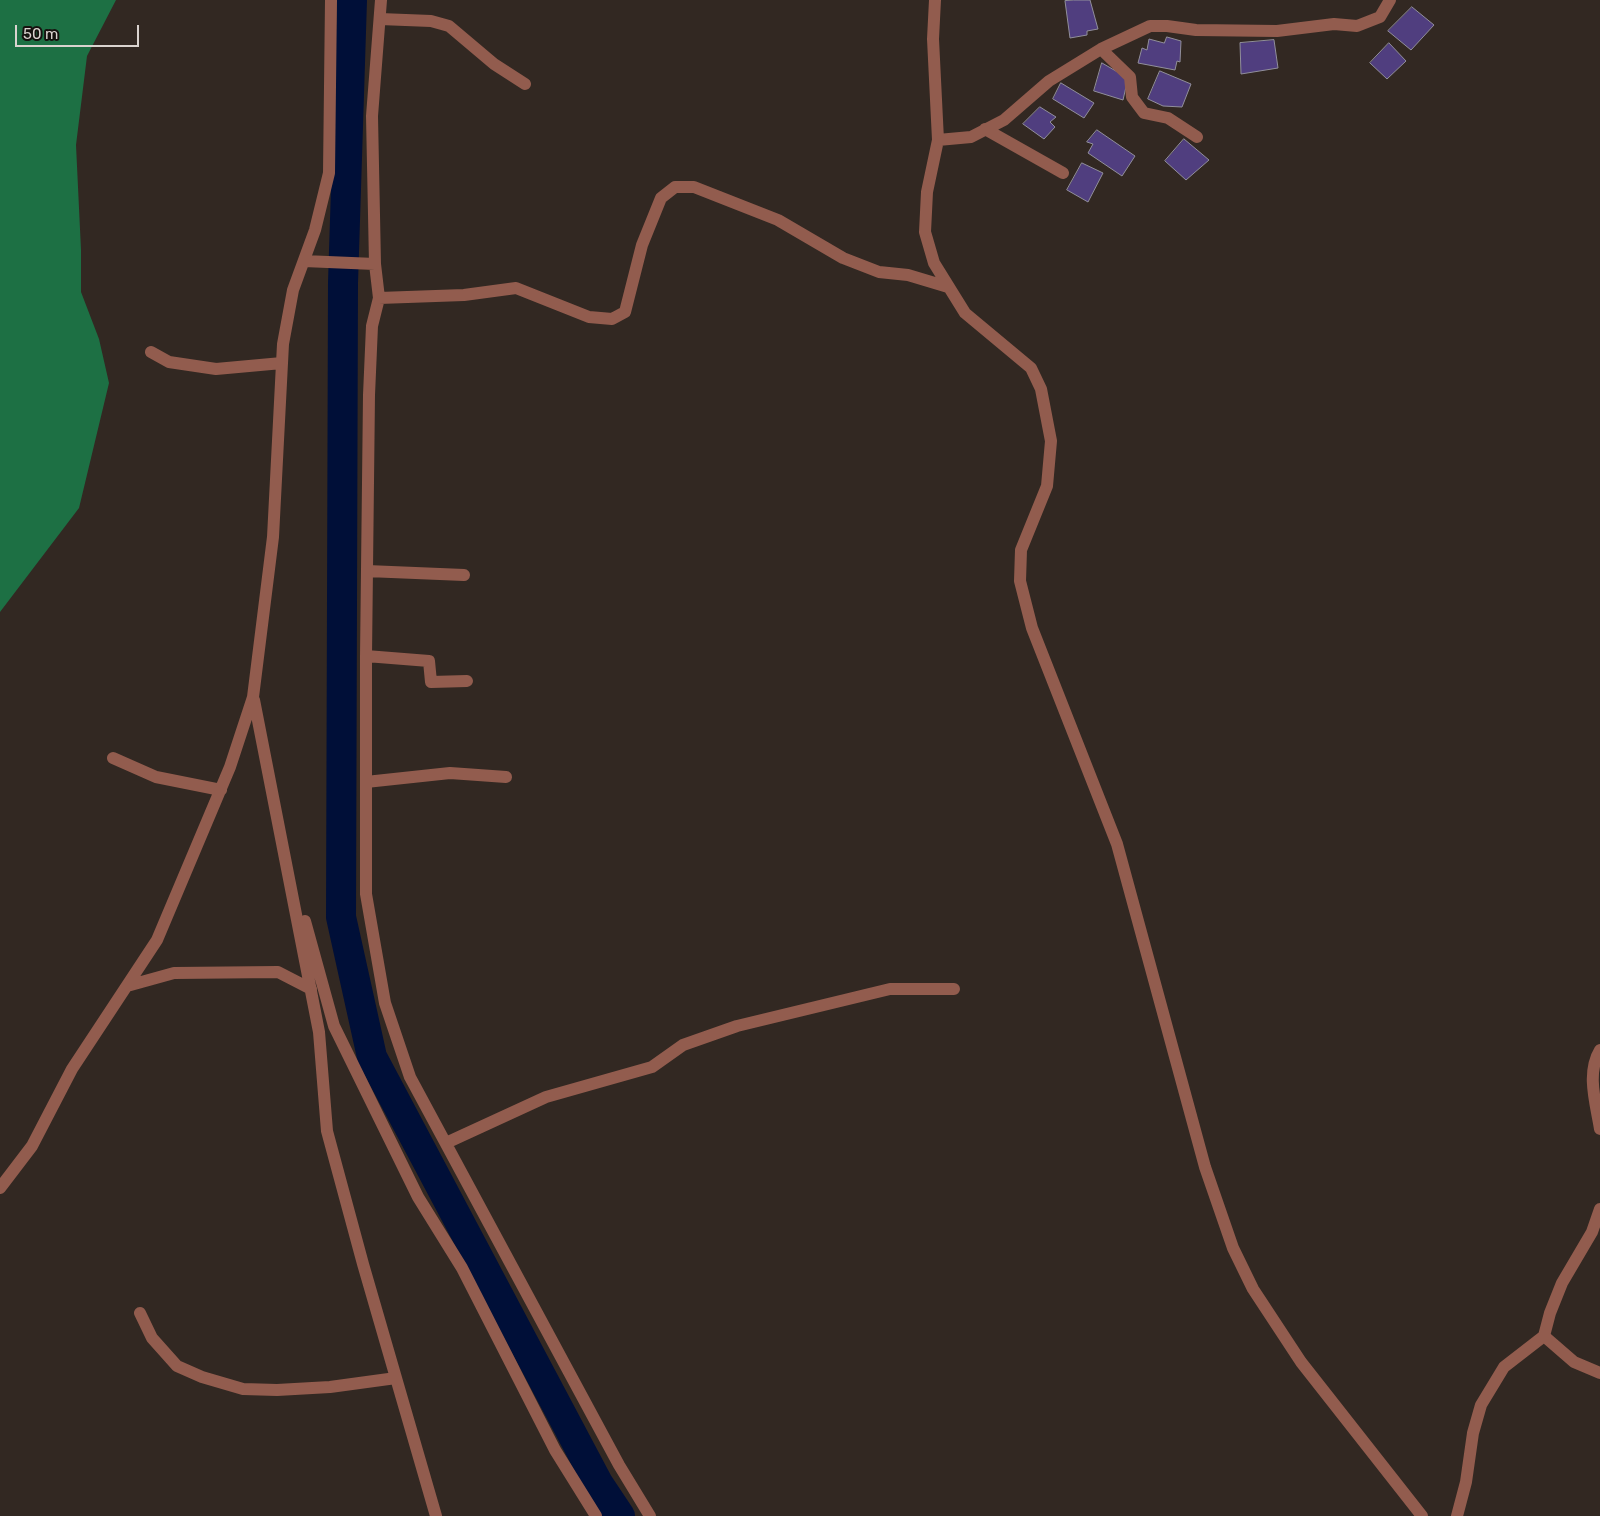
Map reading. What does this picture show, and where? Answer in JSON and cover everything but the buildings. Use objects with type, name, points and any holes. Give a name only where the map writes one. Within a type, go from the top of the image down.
[{"type":"street","points":[[0,1188],[32,1146],[72,1069],[157,940],[230,766],[253,697],[273,537],[283,344],[293,290],[315,230],[329,173],[331,0]]},
{"type":"street","points":[[381,0],[372,116],[375,264],[379,298],[372,326],[366,656],[366,894],[385,1003],[410,1077],[614,1456],[650,1516]]},
{"type":"street","points":[[935,0],[933,40],[938,140],[927,192],[925,232],[934,263],[965,313],[1031,368],[1041,390],[1051,441],[1047,486],[1021,550],[1020,581],[1032,628],[1117,844],[1205,1167],[1233,1248],[1253,1289],[1301,1362],[1422,1516]]},
{"type":"street","points":[[938,140],[971,137],[1004,120],[1049,81],[1101,49],[1150,26],[1196,30],[1277,31],[1334,24],[1358,26],[1380,17],[1390,0]]},
{"type":"street","points":[[380,19],[431,21],[449,26],[494,64],[525,84]]},
{"type":"street","points":[[1101,49],[1130,77],[1132,98],[1144,113],[1168,118],[1197,137]]},
{"type":"street","points":[[985,129],[1063,173]]},
{"type":"street","points":[[379,298],[464,295],[516,288],[589,317],[612,320],[625,312],[642,245],[661,198],[675,187],[694,187],[778,220],[843,258],[879,272],[908,275],[948,287]]},
{"type":"street","points":[[304,261],[375,264]]},
{"type":"street","points":[[151,352],[169,362],[216,369],[282,363]]},
{"type":"street","points":[[367,572],[464,575]]},
{"type":"street","points":[[366,656],[429,660],[431,682],[467,681]]},
{"type":"street","points":[[253,697],[319,1032],[327,1131],[436,1516]]},
{"type":"street","points":[[113,758],[156,777],[220,790]]},
{"type":"street","points":[[366,782],[450,773],[506,777]]},
{"type":"street","points":[[293,896],[306,922],[334,1026],[418,1197],[462,1268],[555,1450],[596,1516]]},
{"type":"street","points":[[127,986],[174,973],[278,972],[311,989]]},
{"type":"street","points":[[446,1143],[546,1097],[652,1067],[683,1045],[736,1026],[890,989],[954,989]]},
{"type":"street","points":[[1600,1050],[1596,1056],[1592,1085],[1600,1129]]},
{"type":"street","points":[[1458,1516],[1466,1482],[1473,1433],[1481,1405],[1504,1367],[1544,1336],[1562,1283],[1592,1232],[1600,1209]]},
{"type":"street","points":[[140,1313],[152,1338],[177,1366],[202,1377],[243,1388],[277,1390],[330,1387],[396,1378]]},
{"type":"street","points":[[1544,1336],[1574,1362],[1600,1374]]},
{"type":"green space","points":[[0,0],[116,0],[87,56],[76,145],[81,292],[99,339],[109,383],[79,508],[0,612]]},
{"type":"waterway","points":[[352,0],[343,283],[341,917],[372,1057],[598,1483],[620,1516]]}]
